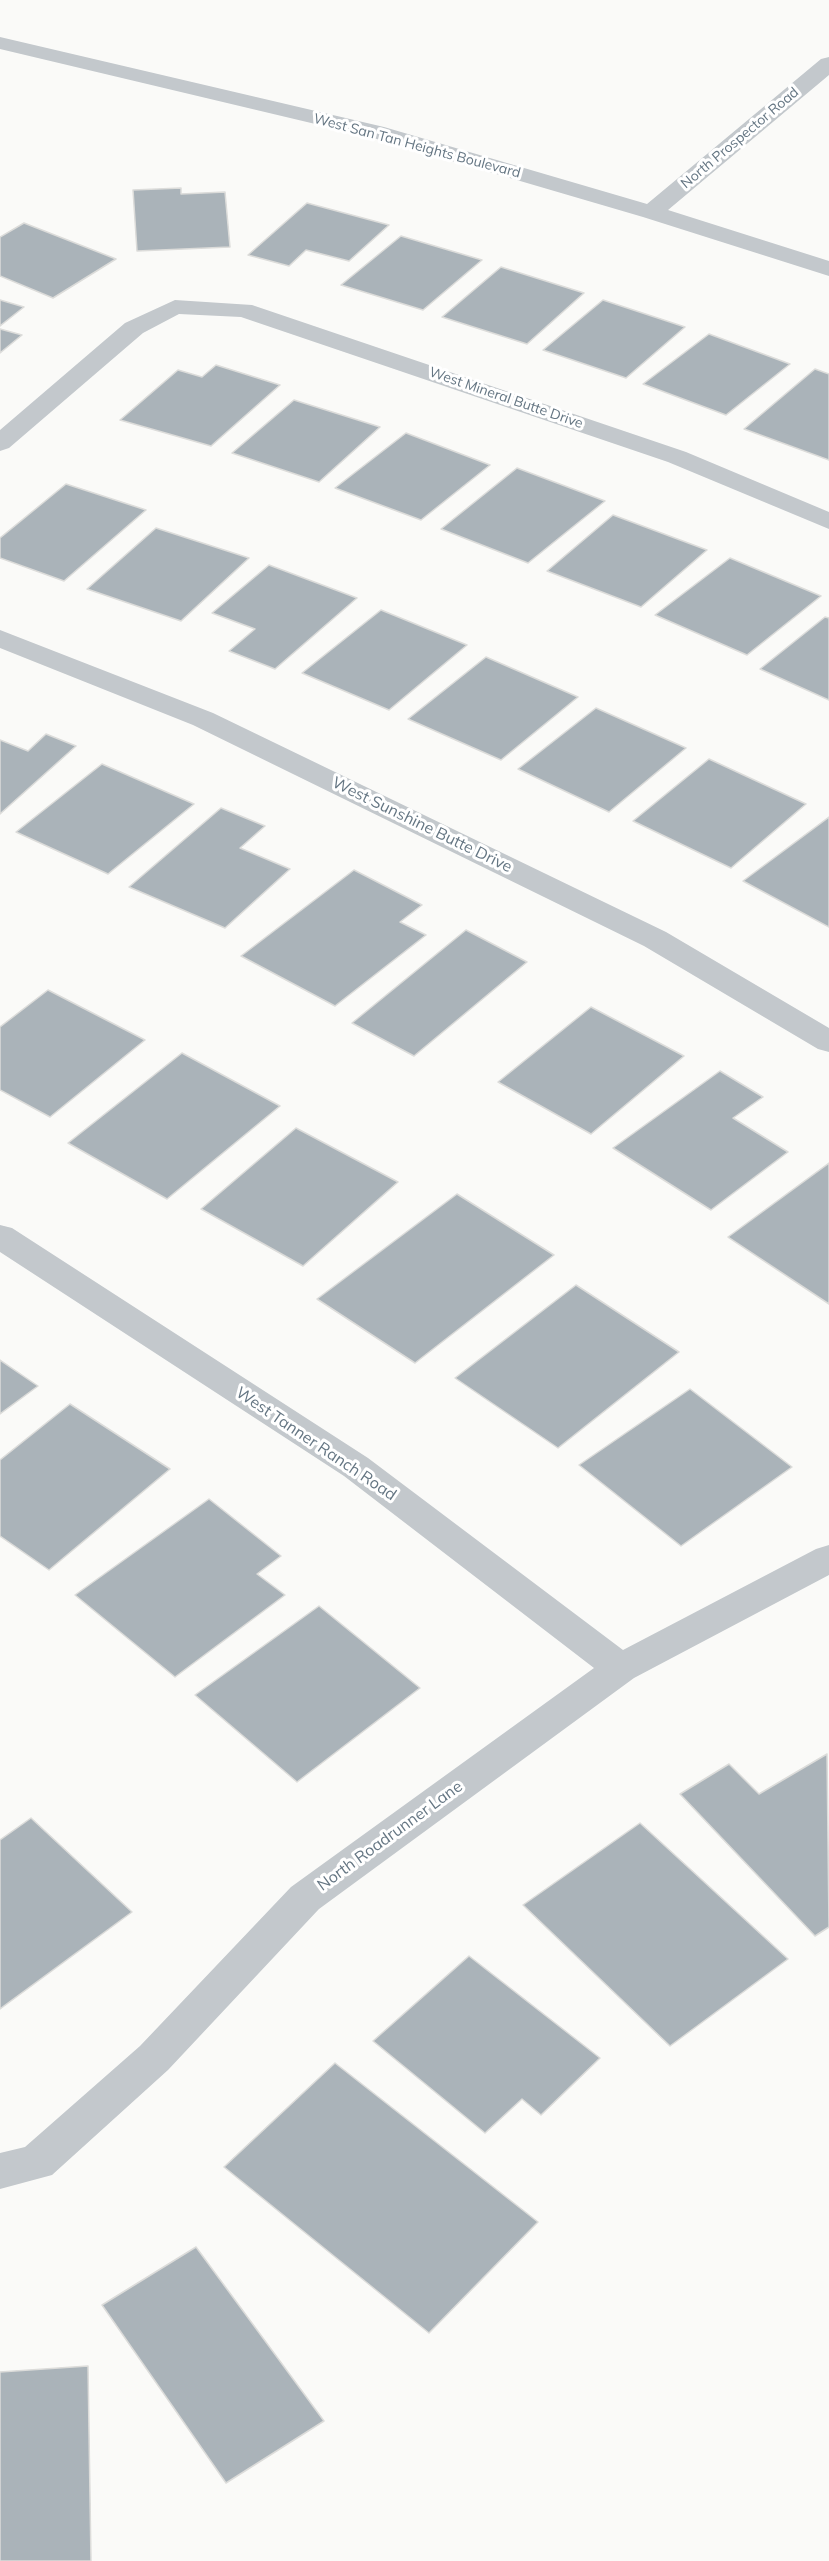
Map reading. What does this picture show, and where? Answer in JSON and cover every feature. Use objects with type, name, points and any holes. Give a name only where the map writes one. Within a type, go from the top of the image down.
[{"type":"street","name":"West San Tan Heights Boulevard","points":[[0,43],[376,132],[651,212],[829,268]]},
{"type":"street","name":"North Prospector Road","points":[[651,212],[829,64]]},
{"type":"street","name":"West Mineral Butte Drive","points":[[0,443],[134,328],[174,307],[244,310],[677,457],[829,520]]},
{"type":"street","name":"West Sunshine Butte Drive","points":[[0,638],[203,719],[655,939],[829,1042]]},
{"type":"street","name":"West Tanner Ranch Road","points":[[0,1236],[356,1467],[621,1668]]},
{"type":"street","name":"North Roadrunner Lane","points":[[0,2171],[36,2162],[154,2058],[305,1898],[621,1668],[829,1559]]},
{"type":"building","points":[[181,188],[181,194],[225,192],[230,247],[137,251],[133,190]]},
{"type":"building","points":[[307,203],[389,225],[349,261],[306,250],[289,266],[248,255]]},
{"type":"building","points":[[24,223],[116,259],[53,298],[0,276],[0,237]]},
{"type":"building","points":[[401,236],[482,260],[423,310],[341,285]]},
{"type":"building","points":[[501,267],[584,293],[527,344],[442,317]]},
{"type":"building","points":[[0,300],[24,307],[0,326]]},
{"type":"building","points":[[603,300],[685,327],[626,378],[543,350]]},
{"type":"building","points":[[0,329],[22,335],[0,353]]},
{"type":"building","points":[[709,334],[790,364],[726,415],[643,384]]},
{"type":"building","points":[[216,365],[280,385],[211,446],[120,420],[178,370],[202,377]]},
{"type":"building","points":[[815,369],[829,374],[829,460],[744,429]]},
{"type":"building","points":[[294,400],[380,427],[319,482],[232,453]]},
{"type":"building","points":[[406,433],[490,465],[421,520],[335,488]]},
{"type":"building","points":[[517,468],[605,501],[528,563],[441,529]]},
{"type":"building","points":[[66,484],[146,510],[64,581],[0,558],[0,538]]},
{"type":"building","points":[[613,515],[707,550],[641,607],[547,571]]},
{"type":"building","points":[[156,528],[249,558],[181,621],[87,589]]},
{"type":"building","points":[[730,558],[821,596],[747,655],[655,615]]},
{"type":"building","points":[[269,565],[357,598],[275,669],[229,651],[255,629],[212,613]]},
{"type":"building","points":[[381,610],[467,645],[389,710],[302,673]]},
{"type":"building","points":[[825,617],[829,618],[829,700],[760,669]]},
{"type":"building","points":[[486,657],[578,697],[501,760],[408,719]]},
{"type":"building","points":[[596,708],[686,748],[609,812],[518,769]]},
{"type":"building","points":[[46,734],[76,746],[0,814],[0,740],[28,751]]},
{"type":"building","points":[[709,759],[806,804],[731,868],[633,821]]},
{"type":"building","points":[[102,764],[194,804],[108,874],[16,832]]},
{"type":"building","points":[[221,808],[265,826],[240,848],[290,869],[225,928],[129,887]]},
{"type":"building","points":[[829,817],[829,927],[743,881]]},
{"type":"building","points":[[354,870],[422,905],[400,922],[426,935],[335,1006],[241,956]]},
{"type":"building","points":[[466,930],[527,962],[414,1056],[352,1023]]},
{"type":"building","points":[[48,990],[145,1040],[50,1117],[0,1090],[0,1027]]},
{"type":"building","points":[[591,1007],[684,1056],[591,1134],[498,1082]]},
{"type":"building","points":[[182,1053],[280,1106],[167,1199],[68,1143]]},
{"type":"building","points":[[720,1071],[763,1097],[733,1118],[788,1152],[711,1210],[613,1148]]},
{"type":"building","points":[[296,1128],[398,1182],[303,1266],[201,1209]]},
{"type":"building","points":[[829,1163],[829,1304],[728,1237]]},
{"type":"building","points":[[457,1194],[554,1255],[415,1363],[317,1299]]},
{"type":"building","points":[[576,1285],[679,1352],[558,1448],[455,1378]]},
{"type":"building","points":[[0,1360],[38,1386],[0,1414]]},
{"type":"building","points":[[690,1389],[792,1467],[681,1546],[579,1465]]},
{"type":"building","points":[[70,1404],[170,1469],[49,1570],[0,1536],[0,1460]]},
{"type":"building","points":[[209,1499],[281,1556],[257,1574],[285,1595],[175,1677],[75,1595]]},
{"type":"building","points":[[319,1606],[420,1688],[297,1782],[195,1695]]},
{"type":"building","points":[[827,1754],[829,1927],[815,1936],[680,1794],[729,1764],[759,1794]]},
{"type":"building","points":[[31,1818],[132,1912],[0,2009],[0,1840]]},
{"type":"building","points":[[640,1823],[788,1959],[670,2046],[523,1905]]},
{"type":"building","points":[[469,1956],[600,2058],[541,2115],[522,2099],[485,2133],[373,2041]]},
{"type":"building","points":[[335,2063],[538,2222],[429,2333],[224,2167]]},
{"type":"building","points":[[196,2247],[324,2421],[226,2483],[102,2305]]},
{"type":"building","points":[[88,2366],[91,2561],[0,2561],[0,2372]]}]
